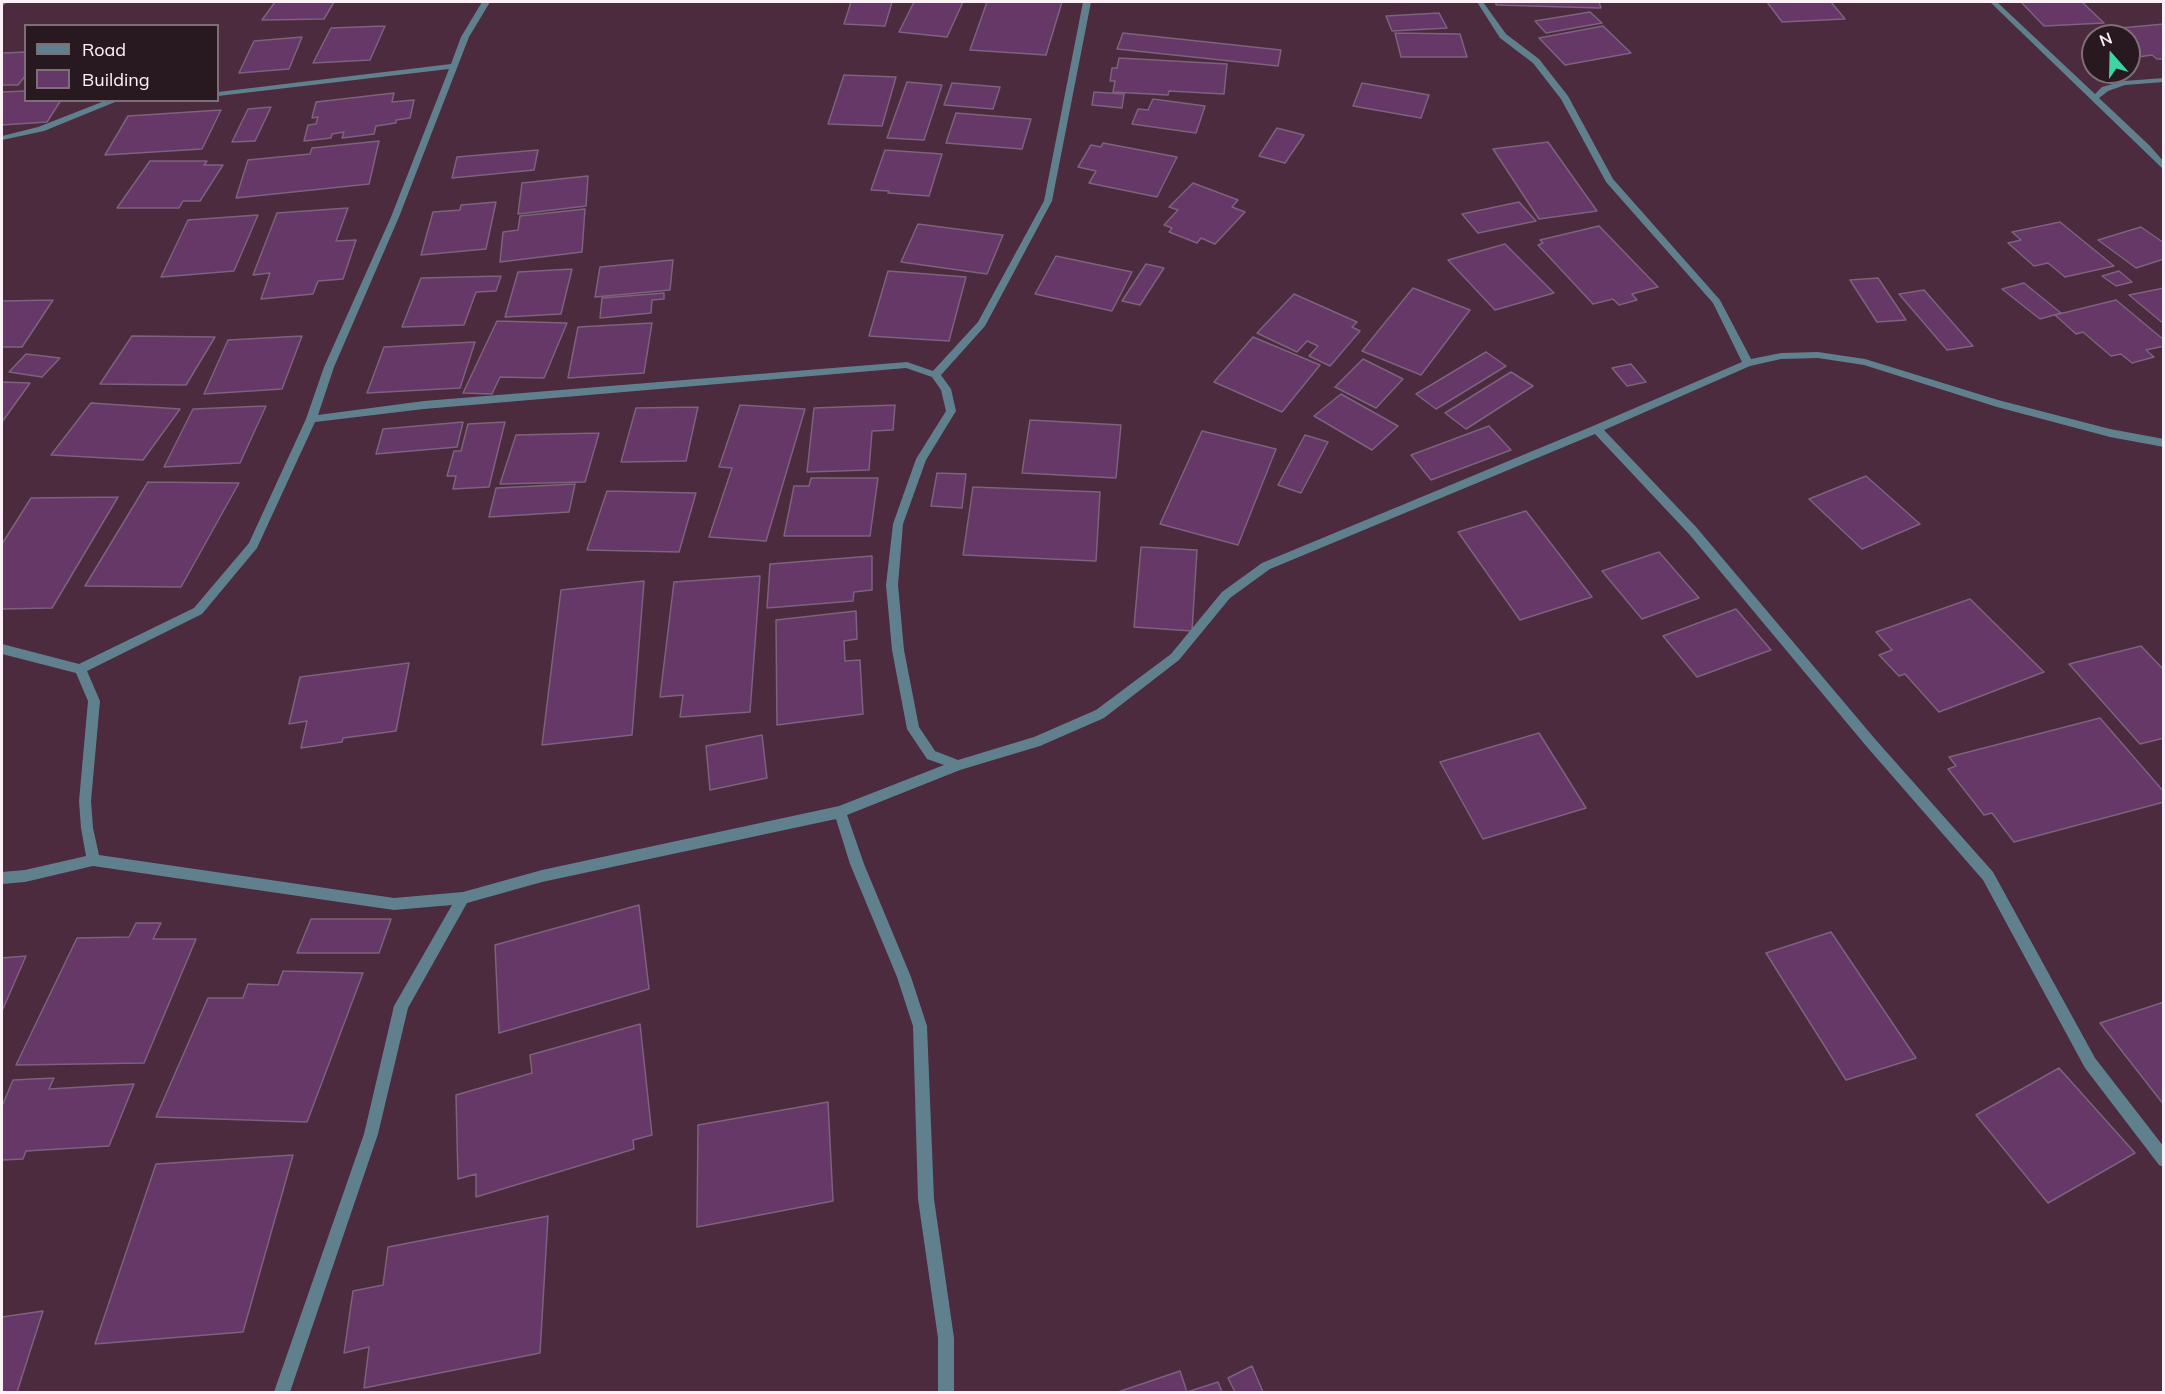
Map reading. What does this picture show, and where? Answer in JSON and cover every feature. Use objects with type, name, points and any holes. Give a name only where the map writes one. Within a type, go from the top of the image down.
[{"type":"street","points":[[2,649],[80,669],[198,611],[253,544],[311,419],[329,367],[395,217],[465,37],[486,2]]},
{"type":"street","points":[[935,375],[982,324],[1048,201],[1086,2]]},
{"type":"street","points":[[1480,2],[1503,36],[1536,61],[1564,98],[1609,180],[1717,302],[1748,363]]},
{"type":"street","points":[[1993,2],[2147,148],[2163,168]]},
{"type":"street","points":[[219,94],[453,66]]},
{"type":"street","points":[[2095,98],[2105,89],[2124,83],[2163,80]]},
{"type":"street","points":[[2,138],[41,129],[111,102]]},
{"type":"street","points":[[2,879],[93,860],[394,904],[463,898],[542,876],[840,812],[958,765],[1036,742],[1100,714],[1175,657],[1226,595],[1266,566],[1597,429],[1748,363],[1781,356],[1818,355],[1864,362],[1997,403],[2110,433],[2163,443]]},
{"type":"street","points":[[311,419],[424,405],[908,365],[935,375],[946,389],[951,411],[921,459],[898,524],[892,585],[898,650],[913,729],[931,754],[958,765]]},
{"type":"street","points":[[1597,429],[1693,531],[1871,743],[1988,876],[2090,1063],[2163,1160]]},
{"type":"street","points":[[80,669],[94,701],[85,801],[93,860]]},
{"type":"street","points":[[840,812],[857,864],[904,977],[920,1026],[926,1199],[946,1338],[946,1392]]},
{"type":"street","points":[[282,1392],[371,1134],[401,1005],[463,898]]},
{"type":"building","points":[[275,2],[334,2],[324,19],[262,20]]},
{"type":"building","points":[[851,2],[892,2],[885,26],[844,24]]},
{"type":"building","points":[[914,2],[963,2],[947,37],[899,32]]},
{"type":"building","points":[[987,2],[1062,2],[1046,55],[970,50]]},
{"type":"building","points":[[1496,2],[1599,2],[1601,8],[1496,5]]},
{"type":"building","points":[[1767,2],[1831,2],[1845,19],[1782,22]]},
{"type":"building","points":[[2021,2],[2082,2],[2104,23],[2081,24],[2044,26]]},
{"type":"building","points":[[1590,12],[1602,23],[1546,33],[1535,21]]},
{"type":"building","points":[[1439,13],[1447,28],[1392,31],[1386,16]]},
{"type":"building","points":[[2164,24],[2164,59],[2157,59],[2152,55],[2141,57],[2141,26]]},
{"type":"building","points":[[385,26],[370,60],[313,63],[331,28]]},
{"type":"building","points":[[1603,26],[1631,53],[1565,65],[1539,38]]},
{"type":"building","points":[[1123,33],[1281,50],[1278,66],[1117,49]]},
{"type":"building","points":[[1395,33],[1460,34],[1467,57],[1401,57]]},
{"type":"building","points":[[302,37],[289,69],[239,73],[254,41]]},
{"type":"building","points":[[24,52],[24,78],[18,85],[2,85],[2,53]]},
{"type":"building","points":[[1119,58],[1227,64],[1224,94],[1169,91],[1168,95],[1113,92],[1115,81],[1110,81],[1112,68],[1117,68]]},
{"type":"building","points":[[844,75],[896,77],[882,126],[828,124]]},
{"type":"building","points":[[907,82],[942,85],[924,140],[887,138]]},
{"type":"building","points":[[952,83],[1000,87],[993,109],[944,105]]},
{"type":"building","points":[[1362,83],[1429,95],[1421,118],[1353,106]]},
{"type":"building","points":[[24,91],[24,102],[60,102],[47,122],[2,125],[2,92]]},
{"type":"building","points":[[1094,92],[1124,94],[1122,108],[1092,105]]},
{"type":"building","points":[[394,93],[392,102],[414,100],[410,118],[376,126],[374,134],[342,138],[344,132],[332,134],[331,138],[304,141],[308,125],[316,124],[318,117],[312,118],[316,102]]},
{"type":"building","points":[[1153,99],[1205,106],[1196,133],[1132,124],[1138,109],[1148,110]]},
{"type":"building","points":[[271,107],[255,141],[232,142],[248,109]]},
{"type":"building","points":[[221,110],[202,149],[105,155],[128,116]]},
{"type":"building","points":[[956,113],[1031,119],[1022,149],[946,143]]},
{"type":"building","points":[[1277,128],[1304,135],[1285,163],[1259,156]]},
{"type":"building","points":[[379,141],[369,184],[236,198],[248,160],[310,154],[312,148]]},
{"type":"building","points":[[1548,142],[1597,211],[1539,219],[1493,149]]},
{"type":"building","points":[[1103,143],[1177,157],[1157,197],[1089,183],[1096,171],[1078,167],[1091,145],[1101,147]]},
{"type":"building","points":[[538,150],[534,170],[452,178],[457,157]]},
{"type":"building","points":[[885,150],[942,154],[929,196],[871,190]]},
{"type":"building","points":[[150,161],[207,161],[204,165],[223,165],[200,201],[183,201],[179,208],[117,208]]},
{"type":"building","points":[[588,176],[586,206],[518,214],[522,183]]},
{"type":"building","points":[[1193,183],[1238,200],[1232,207],[1245,212],[1215,244],[1201,238],[1197,243],[1169,232],[1172,228],[1164,225],[1178,210],[1169,207]]},
{"type":"building","points":[[496,202],[486,249],[421,255],[433,212],[460,210],[461,205]]},
{"type":"building","points":[[1519,202],[1536,221],[1478,233],[1462,214]]},
{"type":"building","points":[[348,208],[336,241],[356,240],[343,279],[318,281],[313,294],[261,299],[270,273],[253,275],[277,213]]},
{"type":"building","points":[[585,209],[582,252],[500,262],[503,232],[518,230],[520,216]]},
{"type":"building","points":[[258,215],[234,271],[161,277],[188,220]]},
{"type":"building","points":[[2060,222],[2114,266],[2065,277],[2048,263],[2034,266],[2008,243],[2021,240],[2012,232]]},
{"type":"building","points":[[918,224],[1003,235],[987,274],[901,262]]},
{"type":"building","points":[[1599,226],[1658,287],[1632,294],[1637,300],[1619,305],[1613,299],[1593,304],[1538,245],[1543,243],[1540,240]]},
{"type":"building","points":[[2141,227],[2164,243],[2164,259],[2136,268],[2098,240]]},
{"type":"building","points":[[1505,244],[1554,293],[1495,310],[1448,260]]},
{"type":"building","points":[[1056,256],[1132,272],[1112,311],[1035,294]]},
{"type":"building","points":[[673,260],[670,290],[595,297],[600,267]]},
{"type":"building","points":[[1146,264],[1164,268],[1140,305],[1122,301]]},
{"type":"building","points":[[572,269],[561,314],[505,317],[518,272]]},
{"type":"building","points":[[888,271],[966,277],[949,341],[869,336]]},
{"type":"building","points":[[2119,271],[2132,282],[2116,286],[2102,276]]},
{"type":"building","points":[[501,276],[496,291],[476,292],[464,325],[402,327],[421,278]]},
{"type":"building","points":[[1878,278],[1906,320],[1877,322],[1850,280]]},
{"type":"building","points":[[2024,283],[2061,313],[2040,319],[2002,289]]},
{"type":"building","points":[[1413,288],[1470,310],[1421,375],[1362,351]]},
{"type":"building","points":[[2164,288],[2164,324],[2129,295]]},
{"type":"building","points":[[1924,290],[1973,346],[1947,350],[1899,294]]},
{"type":"building","points":[[664,293],[664,299],[652,300],[651,313],[600,318],[602,298]]},
{"type":"building","points":[[1294,294],[1357,322],[1352,327],[1360,331],[1330,366],[1309,356],[1318,346],[1307,341],[1297,352],[1257,333]]},
{"type":"building","points":[[53,300],[22,347],[2,347],[2,301]]},
{"type":"building","points":[[2116,300],[2164,340],[2164,346],[2146,350],[2154,357],[2132,363],[2121,354],[2111,356],[2083,332],[2076,334],[2055,315]]},
{"type":"building","points":[[497,321],[567,323],[544,378],[500,377],[492,394],[463,393]]},
{"type":"building","points":[[652,323],[644,373],[568,378],[578,327]]},
{"type":"building","points":[[132,336],[215,337],[186,385],[100,384]]},
{"type":"building","points":[[302,336],[282,389],[204,394],[228,340]]},
{"type":"building","points":[[1253,337],[1320,365],[1282,412],[1214,382]]},
{"type":"building","points":[[475,342],[460,388],[367,393],[384,347]]},
{"type":"building","points":[[1486,352],[1506,366],[1436,409],[1416,394]]},
{"type":"building","points":[[26,354],[60,358],[42,377],[9,372]]},
{"type":"building","points":[[1363,359],[1403,379],[1376,408],[1335,387]]},
{"type":"building","points":[[1631,364],[1646,382],[1627,386],[1612,368]]},
{"type":"building","points":[[1511,372],[1533,386],[1466,429],[1445,413]]},
{"type":"building","points":[[2,382],[30,383],[2,422]]},
{"type":"building","points":[[1341,394],[1398,426],[1372,450],[1314,416]]},
{"type":"building","points":[[91,403],[180,409],[143,460],[51,455]]},
{"type":"building","points":[[740,405],[805,409],[766,541],[709,537],[732,468],[719,467]]},
{"type":"building","points":[[895,405],[893,430],[872,431],[869,470],[807,472],[814,408]]},
{"type":"building","points":[[266,406],[240,463],[164,467],[193,409]]},
{"type":"building","points":[[698,407],[686,461],[621,462],[636,408]]},
{"type":"building","points":[[1030,420],[1121,425],[1116,478],[1022,473]]},
{"type":"building","points":[[463,422],[457,447],[376,454],[383,429]]},
{"type":"building","points":[[505,422],[489,487],[453,489],[456,476],[447,476],[454,451],[461,451],[468,424]]},
{"type":"building","points":[[1489,426],[1511,450],[1431,480],[1411,455]]},
{"type":"building","points":[[1202,431],[1276,449],[1238,545],[1160,524]]},
{"type":"building","points":[[599,433],[585,482],[500,484],[516,435]]},
{"type":"building","points":[[1305,435],[1328,442],[1301,493],[1278,485]]},
{"type":"building","points":[[937,473],[966,474],[962,508],[931,506]]},
{"type":"building","points":[[1866,476],[1920,524],[1862,549],[1809,499]]},
{"type":"building","points":[[811,478],[878,478],[870,536],[784,536],[794,486],[809,486]]},
{"type":"building","points":[[148,482],[239,483],[181,587],[85,586]]},
{"type":"building","points":[[575,484],[569,512],[489,517],[496,488]]},
{"type":"building","points":[[973,487],[1100,492],[1096,561],[963,555]]},
{"type":"building","points":[[607,491],[696,493],[679,552],[587,550]]},
{"type":"building","points":[[118,497],[52,608],[2,609],[2,544],[31,498]]},
{"type":"building","points":[[1526,511],[1592,597],[1520,620],[1458,532]]},
{"type":"building","points":[[1141,547],[1197,550],[1192,631],[1134,627]]},
{"type":"building","points":[[1659,552],[1699,598],[1642,619],[1602,571]]},
{"type":"building","points":[[872,556],[872,590],[854,592],[853,601],[767,608],[770,564]]},
{"type":"building","points":[[760,576],[750,712],[680,717],[683,695],[660,697],[674,582]]},
{"type":"building","points":[[644,581],[632,735],[542,745],[561,590]]},
{"type":"building","points":[[1970,599],[2044,672],[1939,712],[1905,674],[1899,676],[1879,655],[1892,650],[1876,632]]},
{"type":"building","points":[[1736,609],[1771,650],[1697,677],[1663,636]]},
{"type":"building","points":[[856,611],[857,639],[844,641],[845,661],[860,660],[863,714],[777,725],[776,620]]},
{"type":"building","points":[[2141,646],[2164,670],[2164,738],[2140,744],[2069,664]]},
{"type":"building","points":[[409,663],[396,731],[343,738],[342,742],[301,748],[307,721],[289,724],[300,677]]},
{"type":"building","points":[[2100,718],[2164,792],[2164,802],[2014,842],[1992,813],[1984,815],[1948,769],[1956,766],[1949,757]]},
{"type":"building","points":[[1539,733],[1586,808],[1483,839],[1440,762]]},
{"type":"building","points":[[762,735],[767,778],[710,790],[706,746]]},
{"type":"building","points":[[639,905],[649,989],[499,1033],[495,945]]},
{"type":"building","points":[[311,919],[391,919],[379,953],[297,953]]},
{"type":"building","points":[[136,923],[161,923],[153,939],[196,939],[144,1063],[16,1065],[77,938],[129,937]]},
{"type":"building","points":[[1831,932],[1916,1058],[1846,1080],[1766,953]]},
{"type":"building","points":[[26,956],[2,1011],[2,958]]},
{"type":"building","points":[[283,971],[363,973],[307,1122],[156,1117],[208,998],[243,998],[248,984],[278,985]]},
{"type":"building","points":[[2164,1002],[2164,1105],[2100,1023]]},
{"type":"building","points":[[640,1024],[652,1135],[633,1140],[634,1149],[476,1197],[476,1174],[458,1179],[456,1095],[532,1073],[530,1055]]},
{"type":"building","points":[[2059,1068],[2135,1153],[2048,1203],[1976,1115]]},
{"type":"building","points":[[54,1078],[49,1089],[134,1084],[109,1146],[26,1151],[23,1159],[2,1160],[2,1106],[13,1080]]},
{"type":"building","points":[[828,1102],[833,1201],[697,1227],[698,1125]]},
{"type":"building","points":[[293,1155],[243,1332],[95,1344],[156,1164]]},
{"type":"building","points":[[548,1216],[540,1353],[364,1388],[369,1347],[344,1353],[353,1291],[383,1285],[388,1247]]},
{"type":"building","points":[[43,1311],[17,1392],[2,1392],[2,1317]]},
{"type":"building","points":[[1252,1366],[1263,1392],[1235,1392],[1228,1378]]},
{"type":"building","points":[[1180,1371],[1187,1392],[1118,1392]]},
{"type":"building","points":[[1218,1382],[1222,1392],[1187,1392]]}]
